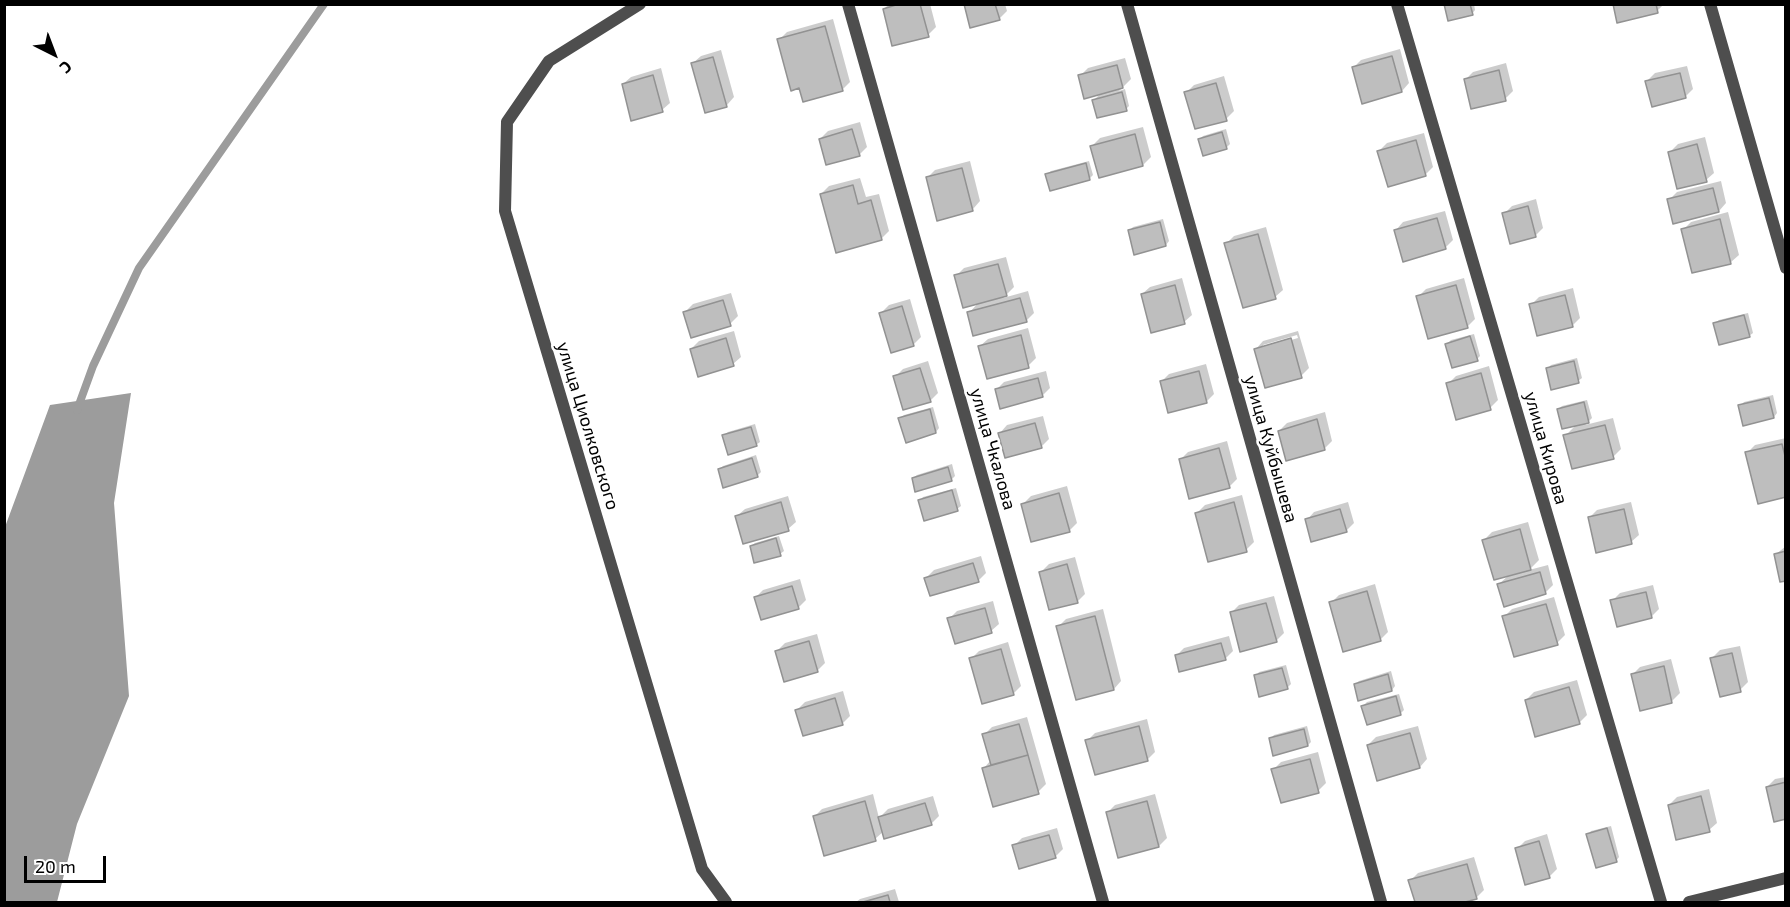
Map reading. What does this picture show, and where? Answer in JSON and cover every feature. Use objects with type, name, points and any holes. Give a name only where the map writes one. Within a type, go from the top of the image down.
[{"type":"street","name":"улица Циолковского","points":[[640,4],[549,61],[507,122],[506,211],[702,869],[726,903]]},
{"type":"street","name":"улица Чкалова","points":[[848,4],[1103,903]]},
{"type":"street","name":"улица Куйбышева","points":[[1127,4],[1381,903]]},
{"type":"street","name":"улица Кирова","points":[[1397,4],[1661,903]]},
{"type":"street","points":[[1710,4],[1785,268]]},
{"type":"street","points":[[1689,903],[1785,878]]},
{"type":"shaded area","points":[[131,393],[114,503],[129,696],[77,824],[57,902],[5,902],[5,527],[50,405]]},
{"type":"building","points":[[899,4],[920,4],[929,37],[892,46],[883,9]]},
{"type":"building","points":[[964,4],[995,4],[1000,20],[970,28]]},
{"type":"building","points":[[1444,4],[1470,4],[1473,15],[1448,21]]},
{"type":"building","points":[[1613,4],[1656,4],[1658,13],[1617,23]]},
{"type":"building","points":[[825,26],[843,91],[803,102],[799,88],[791,91],[777,39]]},
{"type":"building","points":[[1392,56],[1402,92],[1362,104],[1352,67]]},
{"type":"building","points":[[713,57],[727,107],[705,113],[691,63]]},
{"type":"building","points":[[1117,65],[1123,88],[1084,99],[1078,75]]},
{"type":"building","points":[[1499,70],[1506,101],[1471,109],[1464,79]]},
{"type":"building","points":[[1680,73],[1686,98],[1652,107],[1645,81]]},
{"type":"building","points":[[653,75],[663,112],[631,121],[622,84]]},
{"type":"building","points":[[1216,83],[1227,121],[1195,129],[1184,92]]},
{"type":"building","points":[[1122,92],[1127,111],[1097,118],[1092,100]]},
{"type":"building","points":[[852,129],[860,156],[826,165],[819,139]]},
{"type":"building","points":[[1222,132],[1227,149],[1203,156],[1198,139]]},
{"type":"building","points":[[1135,134],[1143,166],[1099,178],[1090,146]]},
{"type":"building","points":[[1416,140],[1426,176],[1388,187],[1377,151]]},
{"type":"building","points":[[1697,144],[1707,182],[1677,189],[1668,152]]},
{"type":"building","points":[[1086,163],[1090,180],[1050,191],[1045,174]]},
{"type":"building","points":[[962,168],[973,211],[937,221],[926,177]]},
{"type":"building","points":[[853,185],[858,204],[871,200],[882,240],[836,253],[820,194]]},
{"type":"building","points":[[1713,188],[1719,212],[1673,224],[1667,199]]},
{"type":"building","points":[[1528,206],[1536,237],[1510,244],[1502,213]]},
{"type":"building","points":[[1437,218],[1446,249],[1403,262],[1394,230]]},
{"type":"building","points":[[1720,219],[1731,264],[1692,273],[1681,229]]},
{"type":"building","points":[[1160,222],[1166,246],[1134,255],[1128,230]]},
{"type":"building","points":[[1258,234],[1276,299],[1243,308],[1224,243]]},
{"type":"building","points":[[998,264],[1007,296],[963,308],[954,275]]},
{"type":"building","points":[[1175,285],[1185,324],[1151,333],[1141,294]]},
{"type":"building","points":[[1456,285],[1468,328],[1428,339],[1416,296]]},
{"type":"building","points":[[1565,295],[1573,327],[1537,336],[1529,304]]},
{"type":"building","points":[[1020,298],[1027,322],[973,336],[967,312]]},
{"type":"building","points":[[723,300],[731,326],[691,338],[683,312]]},
{"type":"building","points":[[902,306],[914,346],[891,353],[879,313]]},
{"type":"building","points":[[1744,315],[1750,337],[1719,345],[1713,323]]},
{"type":"building","points":[[1021,335],[1029,368],[987,379],[978,346]]},
{"type":"building","points":[[1470,336],[1478,361],[1452,368],[1445,344]]},
{"type":"building","points":[[726,338],[734,366],[698,377],[690,349]]},
{"type":"building","points":[[1291,338],[1302,378],[1265,388],[1254,349]]},
{"type":"building","points":[[1574,361],[1579,383],[1551,390],[1546,368]]},
{"type":"building","points":[[920,368],[931,402],[903,410],[893,376]]},
{"type":"building","points":[[1199,371],[1207,403],[1168,413],[1160,381]]},
{"type":"building","points":[[1481,373],[1491,410],[1456,420],[1446,383]]},
{"type":"building","points":[[1038,378],[1043,397],[1000,409],[995,389]]},
{"type":"building","points":[[1769,398],[1774,418],[1743,426],[1738,405]]},
{"type":"building","points":[[1584,402],[1589,423],[1562,429],[1557,409]]},
{"type":"building","points":[[930,409],[936,433],[906,443],[898,418]]},
{"type":"building","points":[[1317,419],[1325,450],[1286,461],[1278,431]]},
{"type":"building","points":[[1035,423],[1042,448],[1005,458],[998,433]]},
{"type":"building","points":[[1605,425],[1614,459],[1572,469],[1563,435]]},
{"type":"building","points":[[751,427],[757,446],[728,455],[722,435]]},
{"type":"building","points":[[1782,444],[1786,460],[1786,497],[1758,504],[1745,452]]},
{"type":"building","points":[[1219,448],[1230,488],[1189,499],[1179,459]]},
{"type":"building","points":[[752,458],[758,477],[723,488],[718,469]]},
{"type":"building","points":[[948,467],[952,481],[915,492],[912,478]]},
{"type":"building","points":[[952,490],[958,511],[924,521],[918,500]]},
{"type":"building","points":[[1059,493],[1070,532],[1031,542],[1021,504]]},
{"type":"building","points":[[781,502],[789,531],[743,544],[735,516]]},
{"type":"building","points":[[1234,502],[1247,552],[1208,562],[1195,513]]},
{"type":"building","points":[[1340,509],[1347,532],[1311,542],[1305,519]]},
{"type":"building","points":[[1624,509],[1632,544],[1596,553],[1588,517]]},
{"type":"building","points":[[1520,529],[1531,570],[1494,580],[1482,540]]},
{"type":"building","points":[[776,538],[781,556],[754,563],[750,546]]},
{"type":"building","points":[[1786,551],[1786,581],[1780,582],[1774,554]]},
{"type":"building","points":[[973,563],[979,582],[930,596],[924,578]]},
{"type":"building","points":[[1067,564],[1078,603],[1049,610],[1039,572]]},
{"type":"building","points":[[1540,572],[1546,594],[1504,607],[1497,584]]},
{"type":"building","points":[[792,586],[799,609],[761,620],[754,597]]},
{"type":"building","points":[[1367,591],[1381,641],[1343,652],[1329,602]]},
{"type":"building","points":[[1646,592],[1652,618],[1617,627],[1610,600]]},
{"type":"building","points":[[1266,603],[1277,642],[1240,652],[1230,612]]},
{"type":"building","points":[[1546,604],[1558,645],[1514,657],[1502,616]]},
{"type":"building","points":[[985,608],[992,633],[955,644],[947,618]]},
{"type":"building","points":[[1095,616],[1114,690],[1076,700],[1056,626]]},
{"type":"building","points":[[809,641],[818,672],[784,682],[775,651]]},
{"type":"building","points":[[1221,643],[1226,660],[1179,672],[1175,655]]},
{"type":"building","points":[[1001,649],[1014,695],[982,704],[969,658]]},
{"type":"building","points":[[1732,653],[1741,692],[1720,697],[1710,658]]},
{"type":"building","points":[[1664,666],[1672,703],[1640,711],[1631,674]]},
{"type":"building","points":[[1282,668],[1288,689],[1259,697],[1254,675]]},
{"type":"building","points":[[1388,674],[1392,691],[1358,701],[1354,684]]},
{"type":"building","points":[[1569,687],[1580,724],[1535,737],[1525,700]]},
{"type":"building","points":[[1396,696],[1401,715],[1367,725],[1361,706]]},
{"type":"building","points":[[835,698],[843,725],[803,736],[795,710]]},
{"type":"building","points":[[1019,724],[1028,755],[991,765],[982,734]]},
{"type":"building","points":[[1139,726],[1148,761],[1095,775],[1085,740]]},
{"type":"building","points":[[1304,729],[1308,746],[1273,756],[1269,738]]},
{"type":"building","points":[[1410,733],[1420,768],[1377,781],[1367,745]]},
{"type":"building","points":[[1028,755],[1039,794],[993,807],[982,768]]},
{"type":"building","points":[[1310,759],[1319,793],[1281,803],[1271,769]]},
{"type":"building","points":[[1786,782],[1786,819],[1774,822],[1766,787]]},
{"type":"building","points":[[1701,796],[1710,832],[1676,840],[1668,805]]},
{"type":"building","points":[[865,801],[876,841],[824,856],[813,816]]},
{"type":"building","points":[[1147,801],[1159,847],[1118,858],[1106,812]]},
{"type":"building","points":[[925,803],[932,825],[884,839],[878,817]]},
{"type":"building","points":[[1607,828],[1617,862],[1596,868],[1586,834]]},
{"type":"building","points":[[1049,835],[1056,858],[1019,869],[1012,845]]},
{"type":"building","points":[[1539,841],[1550,878],[1525,885],[1515,848]]},
{"type":"building","points":[[1467,864],[1477,899],[1465,902],[1415,902],[1408,880]]},
{"type":"building","points":[[888,895],[890,902],[863,902]]},
{"type":"waterway","points":[[77,410],[93,366],[139,268],[324,4]]}]
